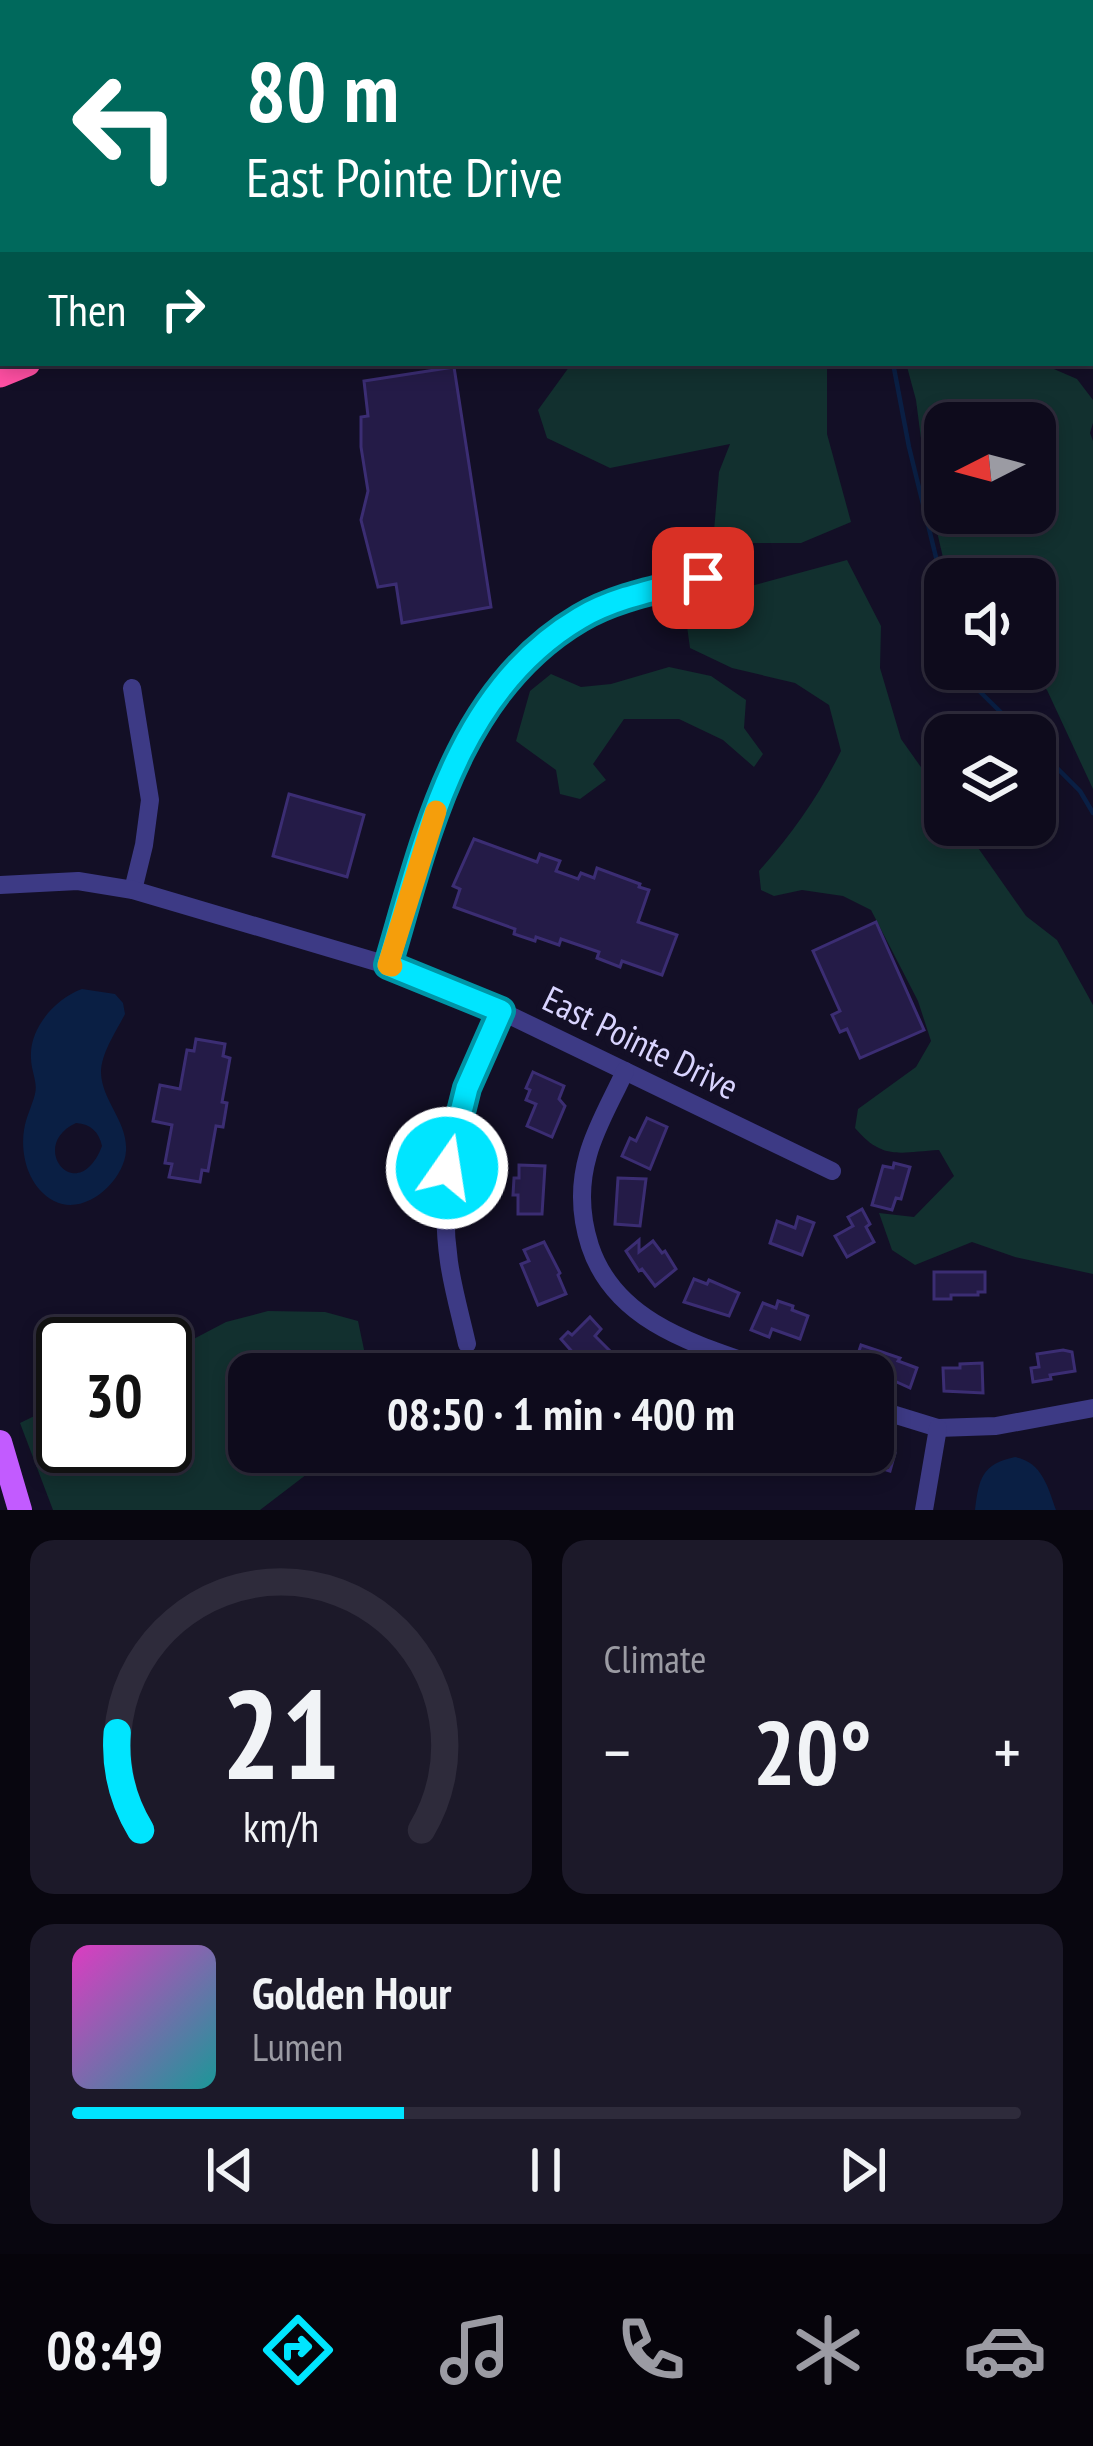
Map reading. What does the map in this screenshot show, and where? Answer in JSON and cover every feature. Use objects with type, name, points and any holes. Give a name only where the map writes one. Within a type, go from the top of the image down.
[{"type":"main road","points":[[0,1442],[20,1510]]},
{"type":"street","points":[[388,965],[441,797],[465,741],[495,692],[532,652],[581,617],[619,601],[703,578]]},
{"type":"street","points":[[132,688],[150,800],[133,890]]},
{"type":"street","name":"East Pointe Drive","points":[[0,885],[78,881],[133,890],[388,965],[501,1011],[832,1171]]},
{"type":"street","points":[[467,1344],[449,1261],[447,1168],[467,1088],[501,1011]]},
{"type":"street","points":[[625,1071],[589,1151],[581,1187],[583,1226],[595,1260],[609,1286],[633,1310],[660,1328],[726,1353]]},
{"type":"street","points":[[894,1414],[938,1428],[996,1426],[1093,1408]]},
{"type":"street","points":[[924,1510],[938,1428]]},
{"type":"green space","points":[[570,366],[827,366],[827,434],[851,522],[801,543],[713,543],[719,472],[730,444],[610,468],[547,438],[538,410]]},
{"type":"green space","points":[[907,366],[1047,366],[1077,379],[1093,400],[1093,789],[1047,690],[1056,690],[1056,558],[943,558],[938,534],[1056,534],[1056,402],[924,402],[924,462]]},
{"type":"green space","points":[[847,560],[881,626],[880,668],[901,739],[924,771],[924,846],[977,846],[1026,916],[1057,940],[1093,1005],[1093,1274],[972,1242],[915,1265],[892,1250],[879,1213],[914,1217],[954,1176],[939,1150],[903,1153],[874,1146],[855,1128],[858,1109],[916,1067],[931,1041],[918,1001],[871,910],[843,896],[802,890],[774,896],[761,890],[759,871],[804,814],[841,751],[829,705],[795,683],[732,668],[690,648],[686,619],[725,593]]},
{"type":"green space","points":[[669,667],[711,676],[746,700],[744,728],[763,754],[754,767],[723,740],[679,719],[624,719],[593,764],[606,780],[580,799],[560,794],[556,770],[516,741],[530,691],[551,674],[581,687],[611,684]]},
{"type":"green space","points":[[268,1311],[325,1312],[358,1321],[365,1353],[228,1353],[228,1473],[308,1473],[260,1510],[53,1510],[39,1473],[192,1473],[192,1340],[226,1322]]},
{"type":"green space","points":[[36,1415],[36,1465],[20,1423]]},
{"type":"water","points":[[82,989],[115,994],[123,1003],[125,1014],[106,1050],[101,1073],[126,1151],[118,1174],[101,1193],[66,1205],[45,1195],[32,1180],[23,1140],[36,1090],[31,1058],[34,1036],[46,1016]],"holes":[[[81,1124],[94,1130],[102,1146],[92,1164],[81,1172],[70,1172],[61,1167],[56,1145],[62,1133]]]},
{"type":"water","points":[[1015,1457],[1038,1470],[1056,1510],[975,1510],[984,1474]]},
{"type":"building","points":[[454,367],[491,607],[402,623],[396,584],[378,587],[361,520],[368,491],[361,447],[361,417],[368,416],[364,381]]},
{"type":"building","points":[[289,794],[364,815],[347,877],[273,856]]},
{"type":"building","points":[[474,839],[537,862],[540,854],[560,861],[556,871],[578,879],[581,873],[594,878],[597,868],[649,890],[638,922],[677,935],[662,975],[622,961],[620,967],[597,958],[599,952],[561,939],[559,945],[536,937],[535,941],[454,907],[460,889],[453,886]]},
{"type":"building","points":[[876,922],[924,1030],[860,1058],[847,1029],[840,1032],[832,1015],[840,1011],[813,951]]},
{"type":"building","points":[[196,1039],[225,1044],[223,1056],[230,1058],[223,1127],[216,1126],[208,1171],[202,1170],[200,1182],[169,1177],[172,1164],[165,1163],[172,1125],[153,1121],[160,1085],[180,1089],[187,1050],[194,1051]]},
{"type":"building","points":[[533,1072],[564,1086],[559,1099],[565,1106],[552,1137],[527,1126],[536,1104],[526,1100]]},
{"type":"building","points":[[647,1118],[667,1127],[650,1169],[622,1156]]},
{"type":"building","points":[[894,1163],[910,1167],[901,1199],[896,1198],[892,1210],[872,1205],[883,1166],[893,1168]]},
{"type":"building","points":[[519,1165],[545,1166],[542,1214],[518,1214],[518,1195],[513,1195]]},
{"type":"building","points":[[618,1178],[646,1179],[640,1226],[615,1224]]},
{"type":"building","points":[[862,1209],[874,1242],[847,1257],[835,1236],[853,1226],[848,1217]]},
{"type":"building","points":[[798,1217],[814,1223],[802,1255],[770,1243],[777,1221],[795,1228]]},
{"type":"building","points":[[639,1240],[639,1252],[653,1241],[676,1269],[655,1286],[626,1251]]},
{"type":"building","points":[[544,1242],[566,1294],[538,1305],[521,1264],[529,1261],[524,1250]]},
{"type":"building","points":[[934,1272],[985,1272],[985,1292],[934,1299]]},
{"type":"building","points":[[694,1279],[739,1293],[729,1316],[684,1302]]},
{"type":"building","points":[[778,1301],[808,1316],[800,1339],[772,1329],[769,1337],[751,1330],[763,1303],[776,1308]]},
{"type":"building","points":[[590,1317],[601,1329],[595,1336],[611,1352],[573,1353],[561,1339],[568,1332],[572,1335]]},
{"type":"building","points":[[861,1345],[885,1353],[858,1353]]},
{"type":"building","points":[[1072,1352],[1075,1371],[1033,1382],[1031,1368],[1039,1367],[1037,1354]]},
{"type":"building","points":[[894,1356],[917,1368],[910,1388],[894,1381]]},
{"type":"building","points":[[982,1363],[983,1393],[944,1391],[943,1368]]},
{"type":"waterway","points":[[894,366],[936,558]]},
{"type":"waterway","points":[[978,690],[1003,714]]},
{"type":"waterway","points":[[1056,767],[1080,791],[1093,813]]},
{"type":"slow traffic","points":[[392,966],[388,965],[436,811]]},
{"type":"route","points":[[447,1168],[467,1088],[501,1011],[388,965],[441,797],[465,741],[495,692],[527,657],[581,617],[619,601],[703,578]]}]
